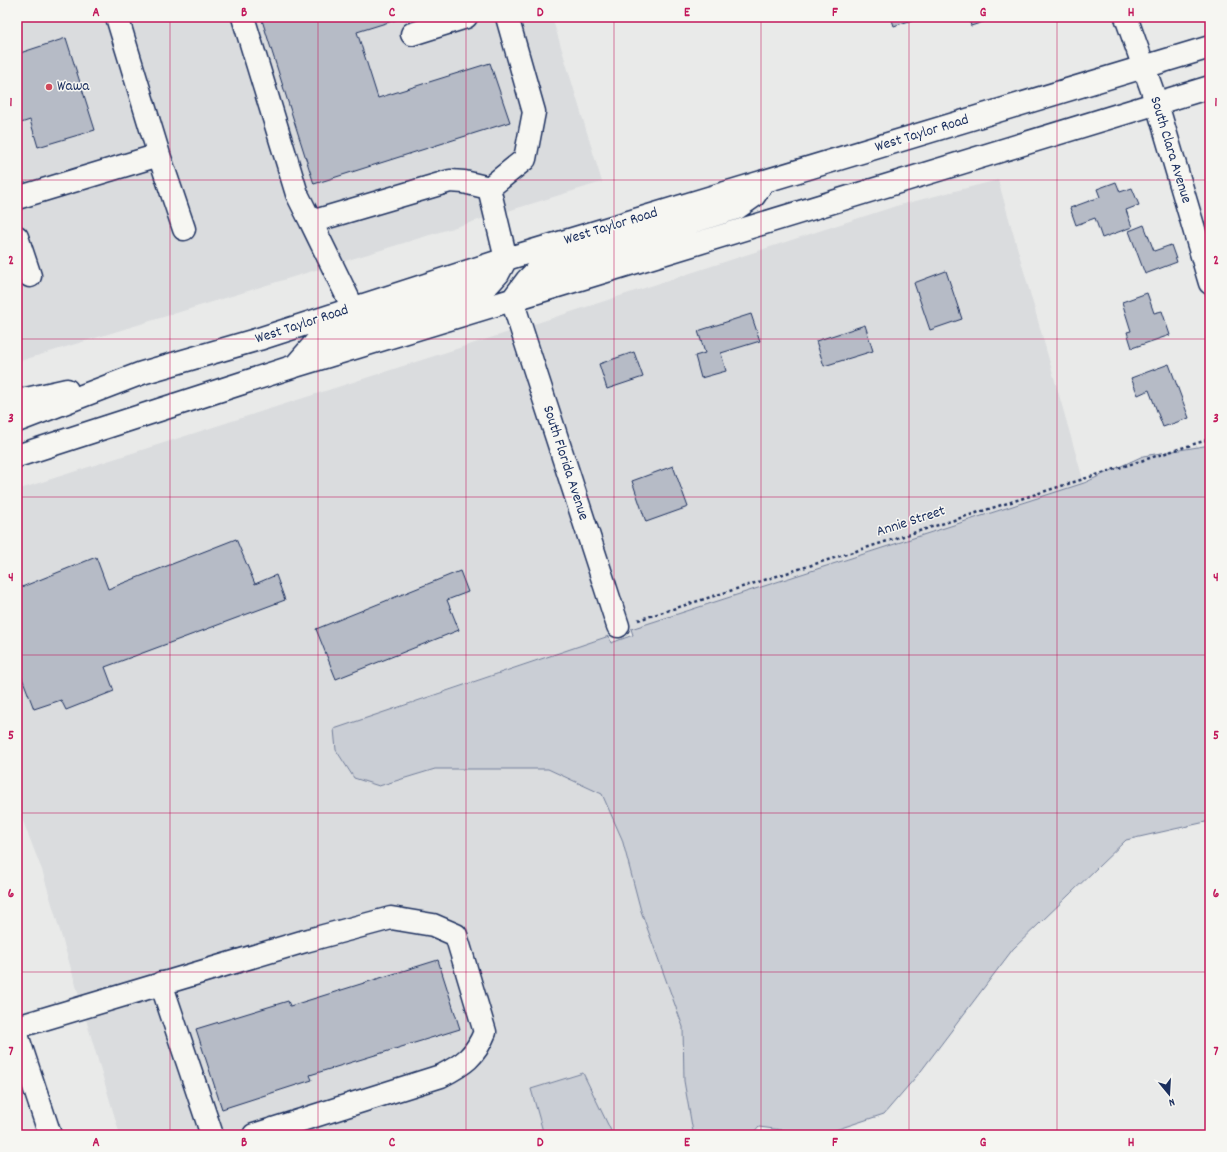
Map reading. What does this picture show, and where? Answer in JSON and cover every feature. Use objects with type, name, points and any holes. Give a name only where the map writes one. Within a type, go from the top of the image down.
[{"type":"main road","points":[[117,17],[159,155],[184,229]]},
{"type":"main road","points":[[243,17],[297,194],[353,308]]},
{"type":"main road","points":[[412,34],[466,17]]},
{"type":"main road","points":[[489,188],[525,159],[534,112],[507,17]]},
{"type":"main road","name":"South Clara Avenue","points":[[1126,17],[1157,104],[1210,283]]},
{"type":"main road","name":"West Taylor Road","points":[[17,421],[142,373],[259,339],[506,259],[1210,47]]},
{"type":"main road","points":[[17,456],[295,366],[1210,88]]},
{"type":"main road","points":[[17,198],[159,155]]},
{"type":"main road","points":[[311,222],[450,181],[464,182],[489,188]]},
{"type":"main road","points":[[512,300],[527,280],[537,270],[737,208],[754,196],[764,181]]},
{"type":"main road","points":[[295,366],[316,342],[335,332],[489,284],[498,274],[506,259],[489,188]]},
{"type":"main road","points":[[17,237],[30,276]]},
{"type":"main road","name":"South Florida Avenue","points":[[512,300],[618,626]]},
{"type":"main road","points":[[17,401],[142,373]]},
{"type":"main road","points":[[17,1027],[305,941],[391,918],[433,925],[456,935],[485,1032],[479,1048],[465,1064],[442,1076],[254,1135]]},
{"type":"main road","points":[[161,983],[212,1135]]},
{"type":"main road","points":[[17,1036],[50,1135]]},
{"type":"path","name":"Annie Street","points":[[618,626],[1210,439]]},
{"type":"shaded area","points":[[17,17],[552,17],[602,182],[17,362]]},
{"type":"shaded area","points":[[998,180],[1084,483],[631,629],[531,325],[896,206]]},
{"type":"shaded area","points":[[509,332],[609,636],[393,708],[379,786],[435,769],[549,769],[602,794],[622,839],[641,911],[683,1027],[684,1081],[693,1132],[690,1135],[613,1135],[582,1073],[531,1089],[544,1135],[120,1135],[42,870],[17,806],[17,490]]},
{"type":"shaded area","points":[[1210,445],[1210,821],[1126,840],[1013,949],[921,1071],[884,1114],[820,1135],[759,1127],[752,1135],[690,1135],[693,1132],[684,1081],[683,1027],[641,911],[622,839],[602,794],[548,769],[435,769],[379,786],[354,778],[336,750],[334,729],[609,636],[611,643],[633,635],[631,629],[1084,483],[1143,456]]},
{"type":"shaded area","points":[[583,1073],[613,1135],[544,1135],[531,1089]]},
{"type":"building","points":[[261,17],[405,17],[357,32],[378,98],[490,63],[510,122],[314,184]]},
{"type":"building","points":[[891,17],[921,17],[894,26]]},
{"type":"building","points":[[968,17],[994,17],[995,18],[971,26]]},
{"type":"building","name":"Wawa","points":[[66,38],[95,130],[38,147],[30,120],[18,124],[17,122],[17,54]]},
{"type":"building","points":[[1116,182],[1120,192],[1132,188],[1139,205],[1126,210],[1132,227],[1102,238],[1095,218],[1076,225],[1070,208],[1100,197],[1097,189]]},
{"type":"building","points":[[1144,225],[1154,251],[1171,245],[1177,262],[1145,274],[1129,231]]},
{"type":"building","points":[[946,271],[962,319],[930,330],[914,283]]},
{"type":"building","points":[[1147,293],[1154,313],[1162,311],[1170,335],[1132,348],[1127,332],[1131,331],[1122,302]]},
{"type":"building","points":[[751,314],[760,341],[721,353],[726,371],[701,378],[695,356],[705,353],[698,331]]},
{"type":"building","points":[[865,325],[873,351],[824,366],[816,341]]},
{"type":"building","points":[[634,352],[643,377],[607,389],[599,364]]},
{"type":"building","points":[[1169,364],[1189,418],[1163,427],[1149,390],[1138,395],[1131,378]]},
{"type":"building","points":[[673,466],[688,507],[646,522],[632,481]]},
{"type":"building","points":[[236,539],[255,584],[276,575],[285,600],[105,667],[114,691],[66,710],[61,700],[34,709],[17,665],[17,589],[96,557],[108,589]]},
{"type":"building","points":[[460,571],[468,592],[447,600],[459,630],[336,679],[316,629]]},
{"type":"building","points":[[438,960],[460,1029],[310,1075],[312,1080],[222,1109],[196,1029],[288,1001],[290,1006]]},
{"type":"place","name":"Wawa","points":[[49,87]]}]
